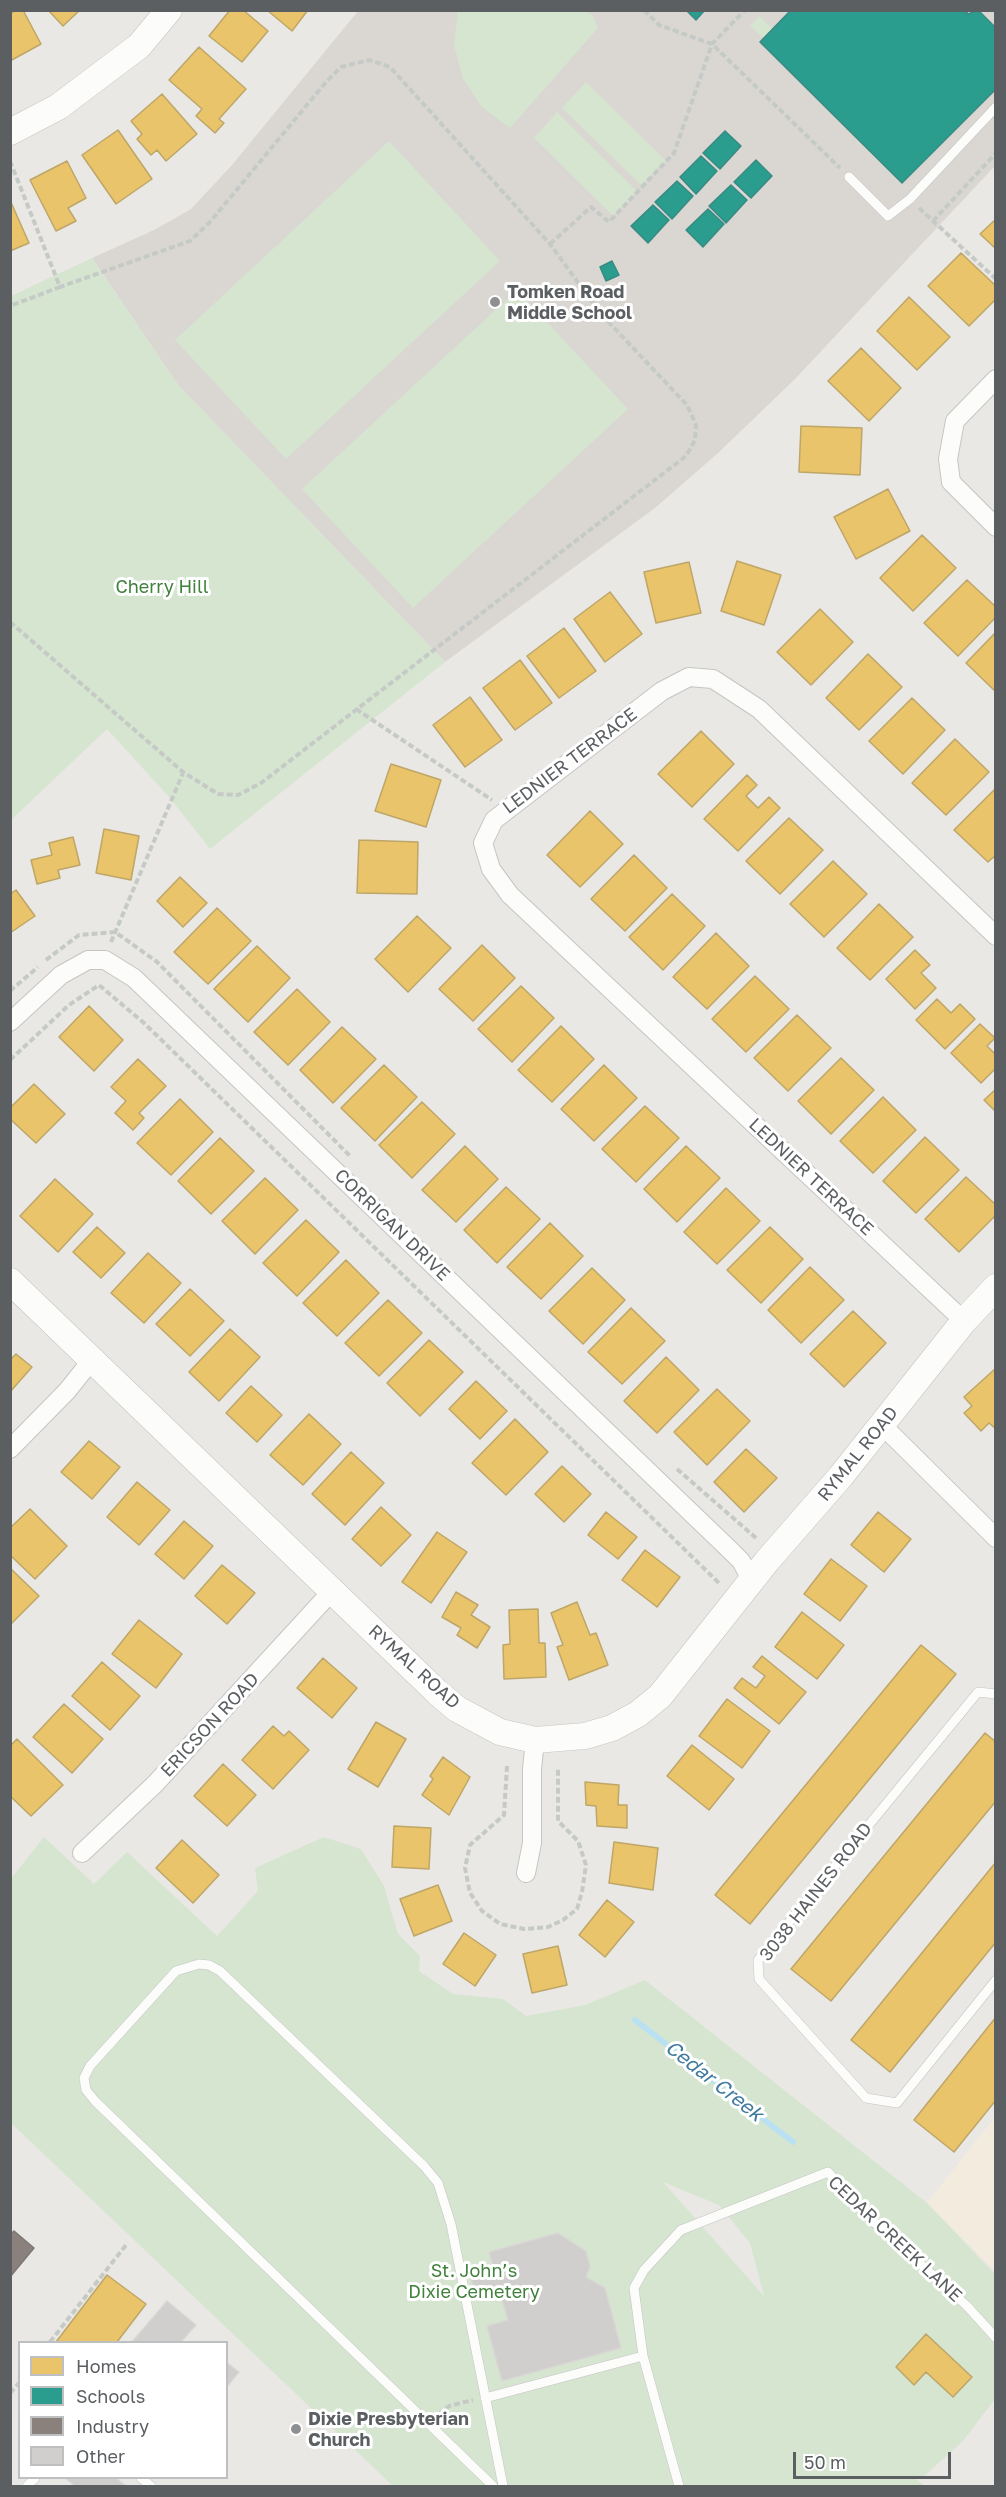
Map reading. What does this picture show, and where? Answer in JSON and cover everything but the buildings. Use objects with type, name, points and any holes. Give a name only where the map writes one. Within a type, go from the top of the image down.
[{"type":"street","points":[[10,132],[58,107],[140,46],[169,10]]},
{"type":"street","points":[[996,379],[955,421],[948,459],[951,482],[996,526]]},
{"type":"street","name":"LEDNIER TERRACE","points":[[964,1321],[510,895],[490,869],[483,843],[494,820],[662,691],[688,677],[713,679],[759,708],[996,936]]},
{"type":"street","points":[[10,1022],[61,975],[88,960],[105,960]]},
{"type":"street","name":"CORRIGAN DRIVE","points":[[105,960],[134,978],[174,1015],[730,1550],[741,1562],[752,1581]]},
{"type":"street","name":"RYMAL ROAD","points":[[10,1281],[398,1656],[458,1709],[500,1732],[535,1740],[585,1736],[612,1728],[638,1714],[660,1696],[964,1321],[996,1287]]},
{"type":"street","points":[[10,1449],[67,1391],[91,1360]]},
{"type":"street","points":[[881,1424],[996,1538]]},
{"type":"street","name":"ERICSON ROAD","points":[[82,1853],[155,1784],[332,1591]]},
{"type":"street","points":[[526,1873],[532,1843],[532,1769],[535,1740]]},
{"type":"lane","points":[[849,177],[888,216],[910,200],[996,107]]},
{"type":"lane","name":"3038 HAINES ROAD","points":[[996,1694],[978,1692],[758,1960],[759,1979],[866,2098],[897,2103],[996,1980]]},
{"type":"lane","points":[[493,2487],[95,2101],[87,2090],[84,2078],[90,2066],[176,1971],[199,1964],[209,1965],[220,1971],[424,2166],[438,2183],[451,2224],[503,2487]]},
{"type":"lane","name":"CEDAR CREEK LANE","points":[[643,2356],[634,2288],[644,2270],[681,2230],[828,2172],[866,2215],[967,2306],[996,2338]]},
{"type":"lane","points":[[485,2398],[643,2356],[679,2487]]},
{"type":"path","points":[[644,10],[659,25],[712,44],[849,177]]},
{"type":"path","points":[[550,244],[591,207],[609,222],[674,153],[712,44],[746,10]]},
{"type":"path","points":[[10,306],[190,241],[210,222],[341,67],[369,60],[390,67],[550,244],[601,314],[687,405],[696,425],[695,440],[686,456],[261,783],[238,795],[218,794],[183,772],[10,622]]},
{"type":"path","points":[[933,220],[996,153]]},
{"type":"path","points":[[10,161],[60,287]]},
{"type":"path","points":[[910,200],[996,279]]},
{"type":"path","points":[[356,709],[492,800]]},
{"type":"path","points":[[105,960],[148,850],[183,772]]},
{"type":"path","points":[[10,1060],[69,1005],[99,985],[144,1023],[720,1584]]},
{"type":"path","points":[[52,2341],[126,2245]]},
{"type":"path","points":[[428,2422],[449,2406],[485,2398]]},
{"type":"shaded area","name":"Tomken Road Middle School","points":[[358,11],[995,11],[995,166],[795,379],[717,454],[655,508],[445,662],[178,385],[92,258],[154,230],[191,209],[232,165]]},
{"type":"shaded area","points":[[995,2117],[995,2271],[927,2203]]},
{"type":"green space","points":[[458,11],[585,11],[592,15],[598,28],[510,128],[482,107],[463,79],[454,45]]},
{"type":"green space","points":[[759,16],[773,29],[764,38],[750,26]]},
{"type":"green space","points":[[586,82],[666,161],[641,185],[562,108]]},
{"type":"green space","points":[[557,112],[637,191],[613,216],[534,138]]},
{"type":"green space","points":[[389,141],[500,261],[286,459],[175,340]]},
{"type":"green space","name":"Cherry Hill","points":[[92,258],[178,385],[445,662],[210,849],[170,798],[107,729],[11,820],[11,296]]},
{"type":"green space","points":[[517,290],[628,409],[413,608],[302,489]]},
{"type":"green space","name":"St. John’s Dixie Cemetery","points":[[44,1837],[94,1884],[127,1852],[217,1936],[258,1891],[255,1868],[324,1837],[361,1849],[384,1886],[398,1934],[420,1956],[419,1971],[453,1994],[503,1999],[526,2016],[585,2005],[645,1980],[927,2203],[995,2274],[995,2399],[963,2441],[922,2478],[912,2476],[925,2486],[393,2486],[11,2123],[10,1880]],"holes":[[[663,2182],[719,2205],[750,2243],[764,2296]]]},
{"type":"waterway","name":"Cedar Creek","points":[[635,2020],[793,2142]]},
{"type":"place","name":"Tomken Road Middle School","points":[[495,302]]},
{"type":"place","name":"Dixie Presbyterian Church","points":[[296,2429]]}]
